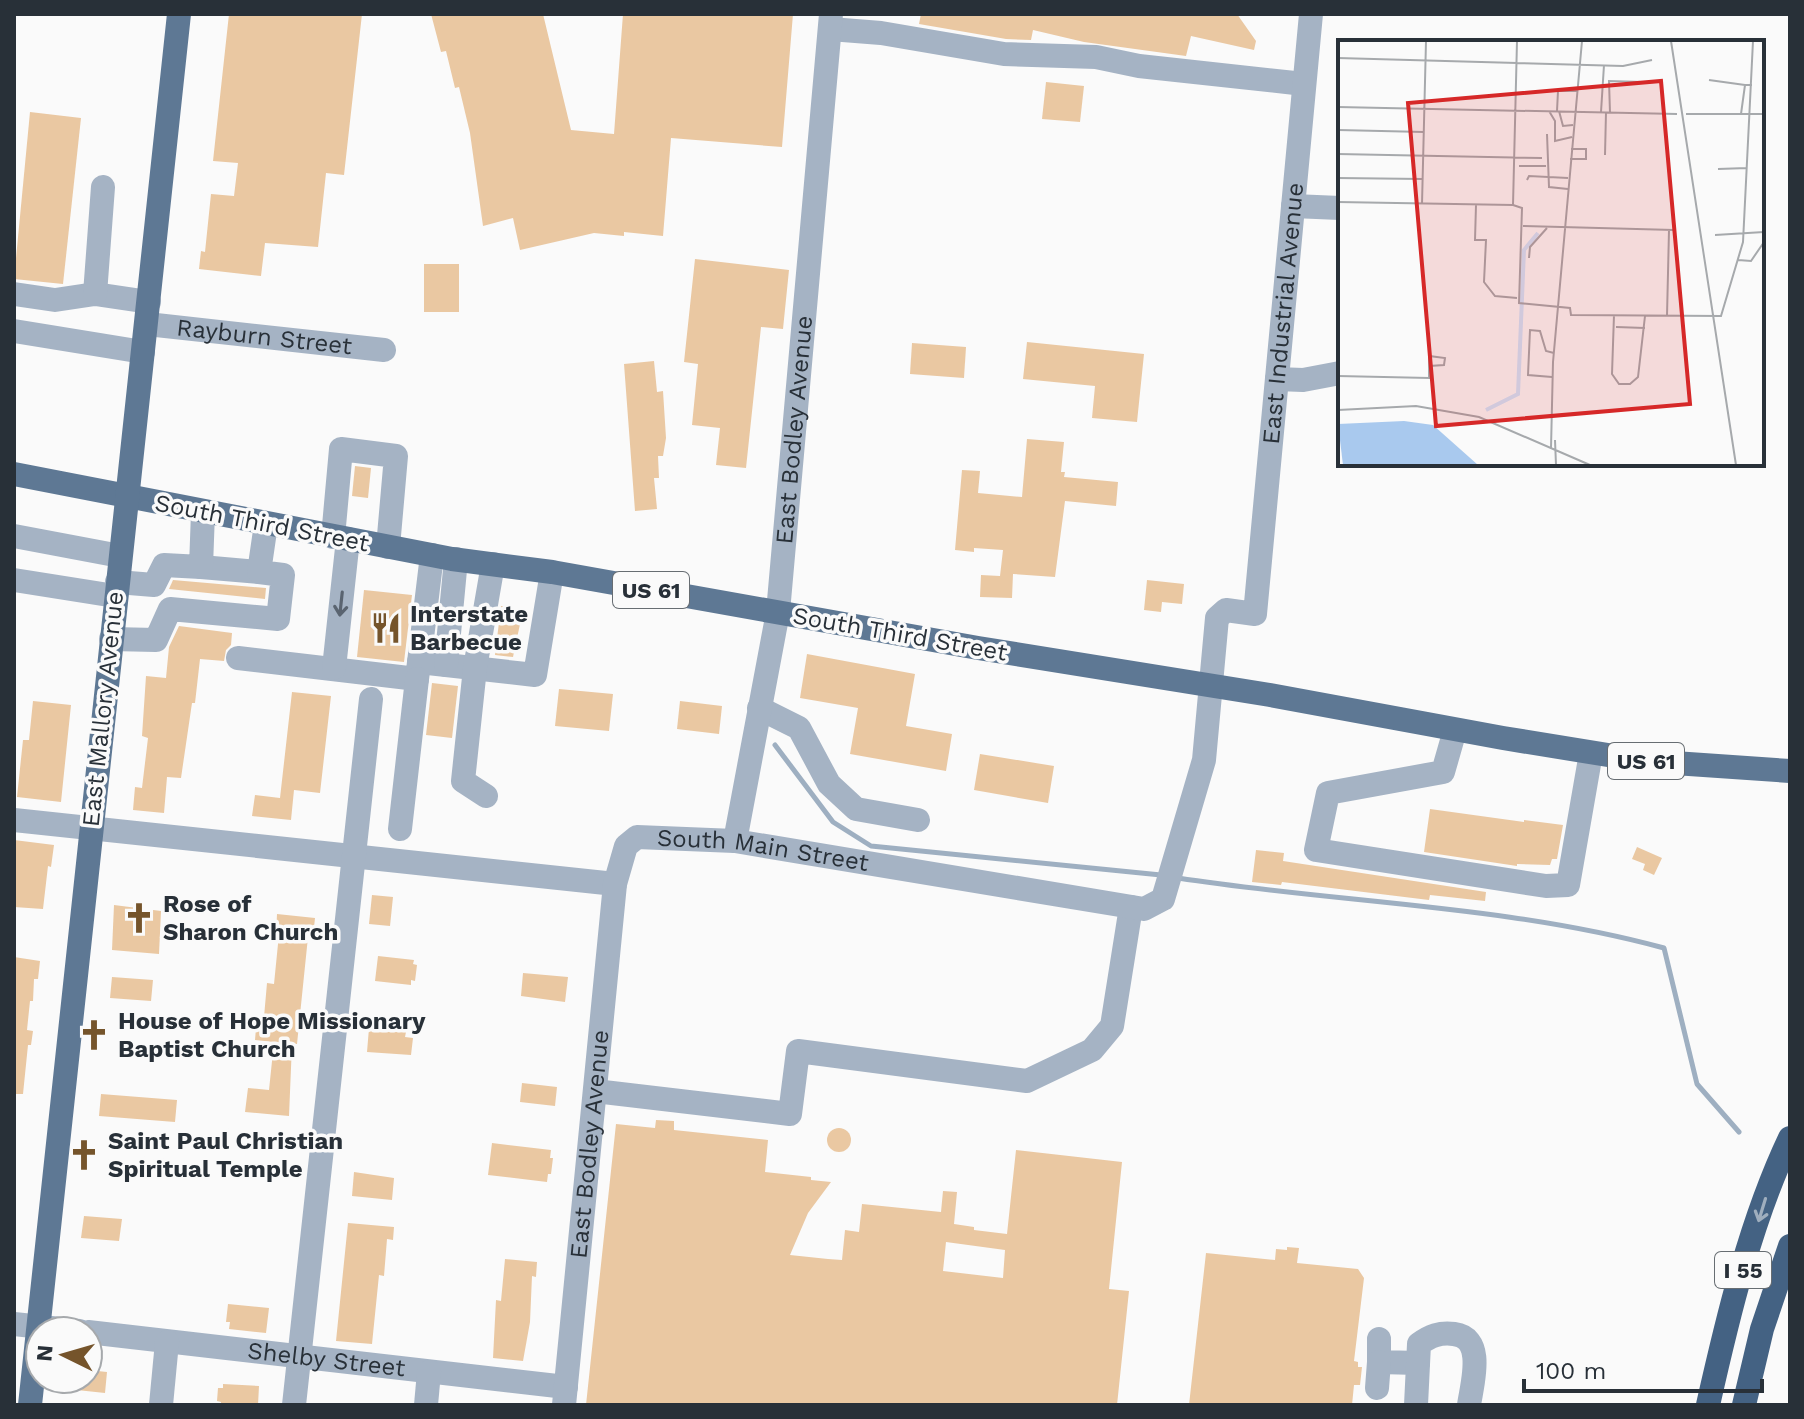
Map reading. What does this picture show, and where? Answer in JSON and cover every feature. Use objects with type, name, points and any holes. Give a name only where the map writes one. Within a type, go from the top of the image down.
[{"type":"highway","name":"I 55","points":[[1708,1405],[1733,1301],[1773,1173],[1790,1138]]},
{"type":"highway","name":"I 55","points":[[1744,1405],[1762,1329],[1790,1246]]},
{"type":"main road","name":"East Mallory Avenue","points":[[27,1315],[90,830],[179,14]]},
{"type":"main road","name":"South Third Street","points":[[14,474],[432,555],[552,572],[1591,753],[1645,761],[1790,771]]},
{"type":"street","name":"East Industrial Avenue","points":[[1131,907],[1144,909],[1163,899],[1204,760],[1217,618],[1226,610],[1255,614],[1311,14]]},
{"type":"street","points":[[830,21],[1004,54],[1096,57],[1139,66],[1304,84]]},
{"type":"street","name":"East Bodley Avenue","points":[[735,841],[778,612],[830,21]]},
{"type":"street","points":[[95,294],[103,187]]},
{"type":"street","points":[[1293,206],[1338,208]]},
{"type":"street","name":"Rayburn Street","points":[[14,294],[55,300],[95,294],[148,313],[384,350]]},
{"type":"street","name":"Rayburn Street","points":[[14,331],[143,352]]},
{"type":"street","points":[[1277,379],[1303,380],[1338,373]]},
{"type":"street","points":[[334,668],[341,538],[341,449],[396,456],[388,547]]},
{"type":"street","points":[[201,567],[203,512]]},
{"type":"street","points":[[259,572],[266,524]]},
{"type":"street","points":[[14,536],[120,556]]},
{"type":"street","points":[[83,591],[87,550]]},
{"type":"street","points":[[400,829],[432,555]]},
{"type":"street","points":[[446,665],[456,559]]},
{"type":"street","points":[[486,796],[463,781],[475,668],[493,564]]},
{"type":"street","points":[[154,585],[164,565],[283,575],[278,619],[170,609]]},
{"type":"street","points":[[238,658],[334,668],[418,671],[446,665],[535,675],[552,572]]},
{"type":"street","points":[[14,580],[83,591],[154,585]]},
{"type":"street","points":[[154,585],[170,609]]},
{"type":"street","points":[[111,639],[156,640],[170,609]]},
{"type":"street","points":[[294,1405],[371,699]]},
{"type":"street","points":[[759,708],[799,728],[829,784],[856,809],[918,820]]},
{"type":"street","points":[[1455,730],[1443,772],[1328,793],[1316,850],[1546,886],[1568,885],[1591,753]]},
{"type":"street","points":[[14,820],[615,884]]},
{"type":"street","name":"South Main Street","points":[[615,884],[626,846],[637,837],[735,841],[1131,907]]},
{"type":"street","name":"East Bodley Avenue","points":[[565,1396],[615,884]]},
{"type":"street","points":[[595,1091],[790,1114],[798,1051],[1027,1081],[1092,1050],[1112,1026],[1131,907]]},
{"type":"street","points":[[1416,1405],[1419,1344],[1443,1333],[1460,1335],[1470,1342],[1475,1358],[1469,1405]]},
{"type":"street","name":"Shelby Street","points":[[104,1334],[429,1372],[565,1396]]},
{"type":"street","points":[[161,1405],[167,1342]]},
{"type":"street","points":[[1377,1388],[1379,1350],[1418,1363]]},
{"type":"street","points":[[426,1405],[429,1372]]},
{"type":"building","points":[[229,14],[362,14],[344,175],[326,173],[318,247],[265,243],[261,276],[199,269],[201,251],[205,252],[211,194],[234,196],[238,163],[213,161]]},
{"type":"building","points":[[431,14],[543,14],[571,130],[614,134],[623,14],[793,14],[782,147],[671,138],[663,236],[594,233],[520,250],[513,218],[483,226],[470,133],[459,87],[455,88],[446,51],[441,52]]},
{"type":"building","points":[[921,14],[1237,14],[1256,41],[1254,50],[1191,36],[1186,56],[1084,42],[1033,30],[1031,40],[1006,39],[919,24]]},
{"type":"building","points":[[1046,82],[1084,86],[1080,122],[1042,119]]},
{"type":"building","points":[[30,112],[81,118],[63,284],[14,279]]},
{"type":"building","points":[[695,259],[789,270],[783,329],[761,327],[746,468],[716,465],[720,428],[692,425],[698,364],[684,362]]},
{"type":"building","points":[[424,264],[459,264],[459,312],[424,312]]},
{"type":"building","points":[[1027,342],[1144,354],[1137,422],[1092,418],[1095,386],[1023,379]]},
{"type":"building","points":[[912,343],[966,347],[964,378],[910,374]]},
{"type":"building","points":[[654,361],[657,392],[663,391],[666,438],[663,456],[658,456],[659,478],[654,478],[657,509],[635,511],[624,364]]},
{"type":"building","points":[[1027,439],[1064,442],[1061,472],[1065,472],[1064,477],[1118,482],[1116,506],[1065,501],[1055,577],[1013,574],[1012,598],[980,597],[981,575],[1000,576],[1003,550],[955,550],[962,470],[980,471],[978,493],[1022,497]]},
{"type":"building","points":[[355,466],[371,468],[368,498],[352,496]]},
{"type":"building","points":[[173,580],[266,588],[265,599],[169,589]]},
{"type":"building","points":[[1147,580],[1184,584],[1182,604],[1162,602],[1161,612],[1144,610]]},
{"type":"building","points":[[364,590],[412,595],[404,662],[357,657]]},
{"type":"building","points":[[501,606],[523,610],[513,657],[495,655]]},
{"type":"building","points":[[179,626],[232,633],[231,645],[226,650],[224,661],[200,659],[181,778],[167,777],[164,813],[133,810],[135,787],[142,788],[148,738],[142,736],[146,676],[166,678],[169,647]]},
{"type":"building","points":[[807,654],[915,674],[906,726],[952,734],[946,771],[850,754],[858,708],[800,698]]},
{"type":"building","points":[[432,683],[458,686],[452,738],[426,735]]},
{"type":"building","points":[[559,689],[613,694],[609,731],[555,726]]},
{"type":"building","points":[[292,692],[331,696],[320,793],[294,790],[291,820],[252,816],[255,795],[280,798]]},
{"type":"building","points":[[33,701],[71,705],[61,802],[17,797],[23,740],[29,740]]},
{"type":"building","points":[[680,701],[722,706],[719,734],[677,729]]},
{"type":"building","points":[[980,754],[1054,766],[1048,803],[974,790]]},
{"type":"building","points":[[1430,809],[1563,825],[1557,859],[1552,859],[1550,865],[1517,866],[1424,852]]},
{"type":"building","points":[[14,840],[54,845],[43,909],[14,907]]},
{"type":"building","points":[[1637,847],[1662,858],[1654,875],[1643,870],[1645,864],[1632,859]]},
{"type":"building","points":[[1256,850],[1284,853],[1283,861],[1486,892],[1485,901],[1430,895],[1429,900],[1282,882],[1281,885],[1252,882]]},
{"type":"building","points":[[372,895],[393,897],[390,926],[369,924]]},
{"type":"building","points":[[114,905],[161,911],[159,954],[112,950]]},
{"type":"building","points":[[277,914],[315,918],[313,937],[308,937],[297,1044],[292,1044],[289,1116],[245,1112],[248,1088],[269,1090],[274,1042],[255,1040],[257,1016],[264,1017],[267,983],[274,984],[279,934],[276,934]]},
{"type":"building","points":[[378,956],[414,960],[413,964],[417,965],[415,981],[411,980],[411,985],[375,981]]},
{"type":"building","points":[[14,957],[40,961],[38,979],[34,979],[33,1001],[30,1001],[27,1030],[33,1031],[31,1045],[28,1045],[23,1094],[14,1094]]},
{"type":"building","points":[[523,973],[568,977],[565,1002],[521,996]]},
{"type":"building","points":[[112,977],[153,980],[151,1001],[110,998]]},
{"type":"building","points":[[369,1028],[406,1032],[405,1037],[413,1038],[411,1055],[367,1052]]},
{"type":"building","points":[[522,1083],[557,1087],[555,1106],[520,1102]]},
{"type":"building","points":[[101,1094],[177,1100],[175,1122],[99,1116]]},
{"type":"building","points":[[656,1120],[674,1121],[674,1130],[768,1140],[765,1172],[831,1182],[808,1213],[790,1255],[828,1259],[842,1260],[845,1230],[859,1232],[862,1204],[941,1212],[943,1191],[957,1192],[954,1224],[1007,1234],[1016,1150],[1122,1162],[1109,1289],[1129,1291],[1117,1405],[586,1405],[616,1124],[655,1128]],"holes":[[[946,1242],[1005,1250],[1003,1278],[943,1271]]]},
{"type":"building","points":[[839,1128],[850,1135],[851,1140],[844,1151],[839,1152],[828,1145],[827,1140],[834,1129]]},
{"type":"building","points":[[492,1143],[551,1150],[551,1174],[548,1174],[547,1182],[488,1175]]},
{"type":"building","points":[[354,1172],[394,1178],[392,1200],[352,1196]]},
{"type":"building","points":[[84,1216],[122,1219],[119,1241],[81,1238]]},
{"type":"building","points":[[348,1223],[394,1227],[393,1240],[387,1239],[384,1276],[379,1275],[372,1344],[336,1341]]},
{"type":"building","points":[[1287,1247],[1299,1248],[1297,1263],[1358,1269],[1364,1278],[1354,1361],[1362,1367],[1360,1385],[1354,1385],[1352,1405],[1189,1405],[1206,1253],[1275,1260],[1276,1249],[1287,1250]]},
{"type":"building","points":[[505,1259],[537,1262],[536,1277],[532,1276],[530,1322],[523,1361],[493,1358],[496,1300],[501,1301]]},
{"type":"building","points":[[228,1304],[269,1308],[266,1333],[229,1329],[230,1322],[226,1322]]},
{"type":"building","points":[[104,1372],[107,1372],[104,1393]]},
{"type":"building","points":[[223,1384],[259,1386],[258,1405],[221,1405],[217,1401],[218,1388],[223,1388]]},
{"type":"waterway","points":[[775,745],[833,822],[871,846],[1161,875]]},
{"type":"waterway","points":[[1178,878],[1544,922],[1664,948],[1697,1084],[1739,1132]]},
{"type":"place","name":"Interstate Barbecue","points":[[386,628]]},
{"type":"place","name":"Rose of Sharon Church","points":[[139,918]]},
{"type":"place","name":"House of Hope Missionary Baptist Church","points":[[94,1035]]},
{"type":"place","name":"Saint Paul Christian Spiritual Temple","points":[[84,1155]]}]
